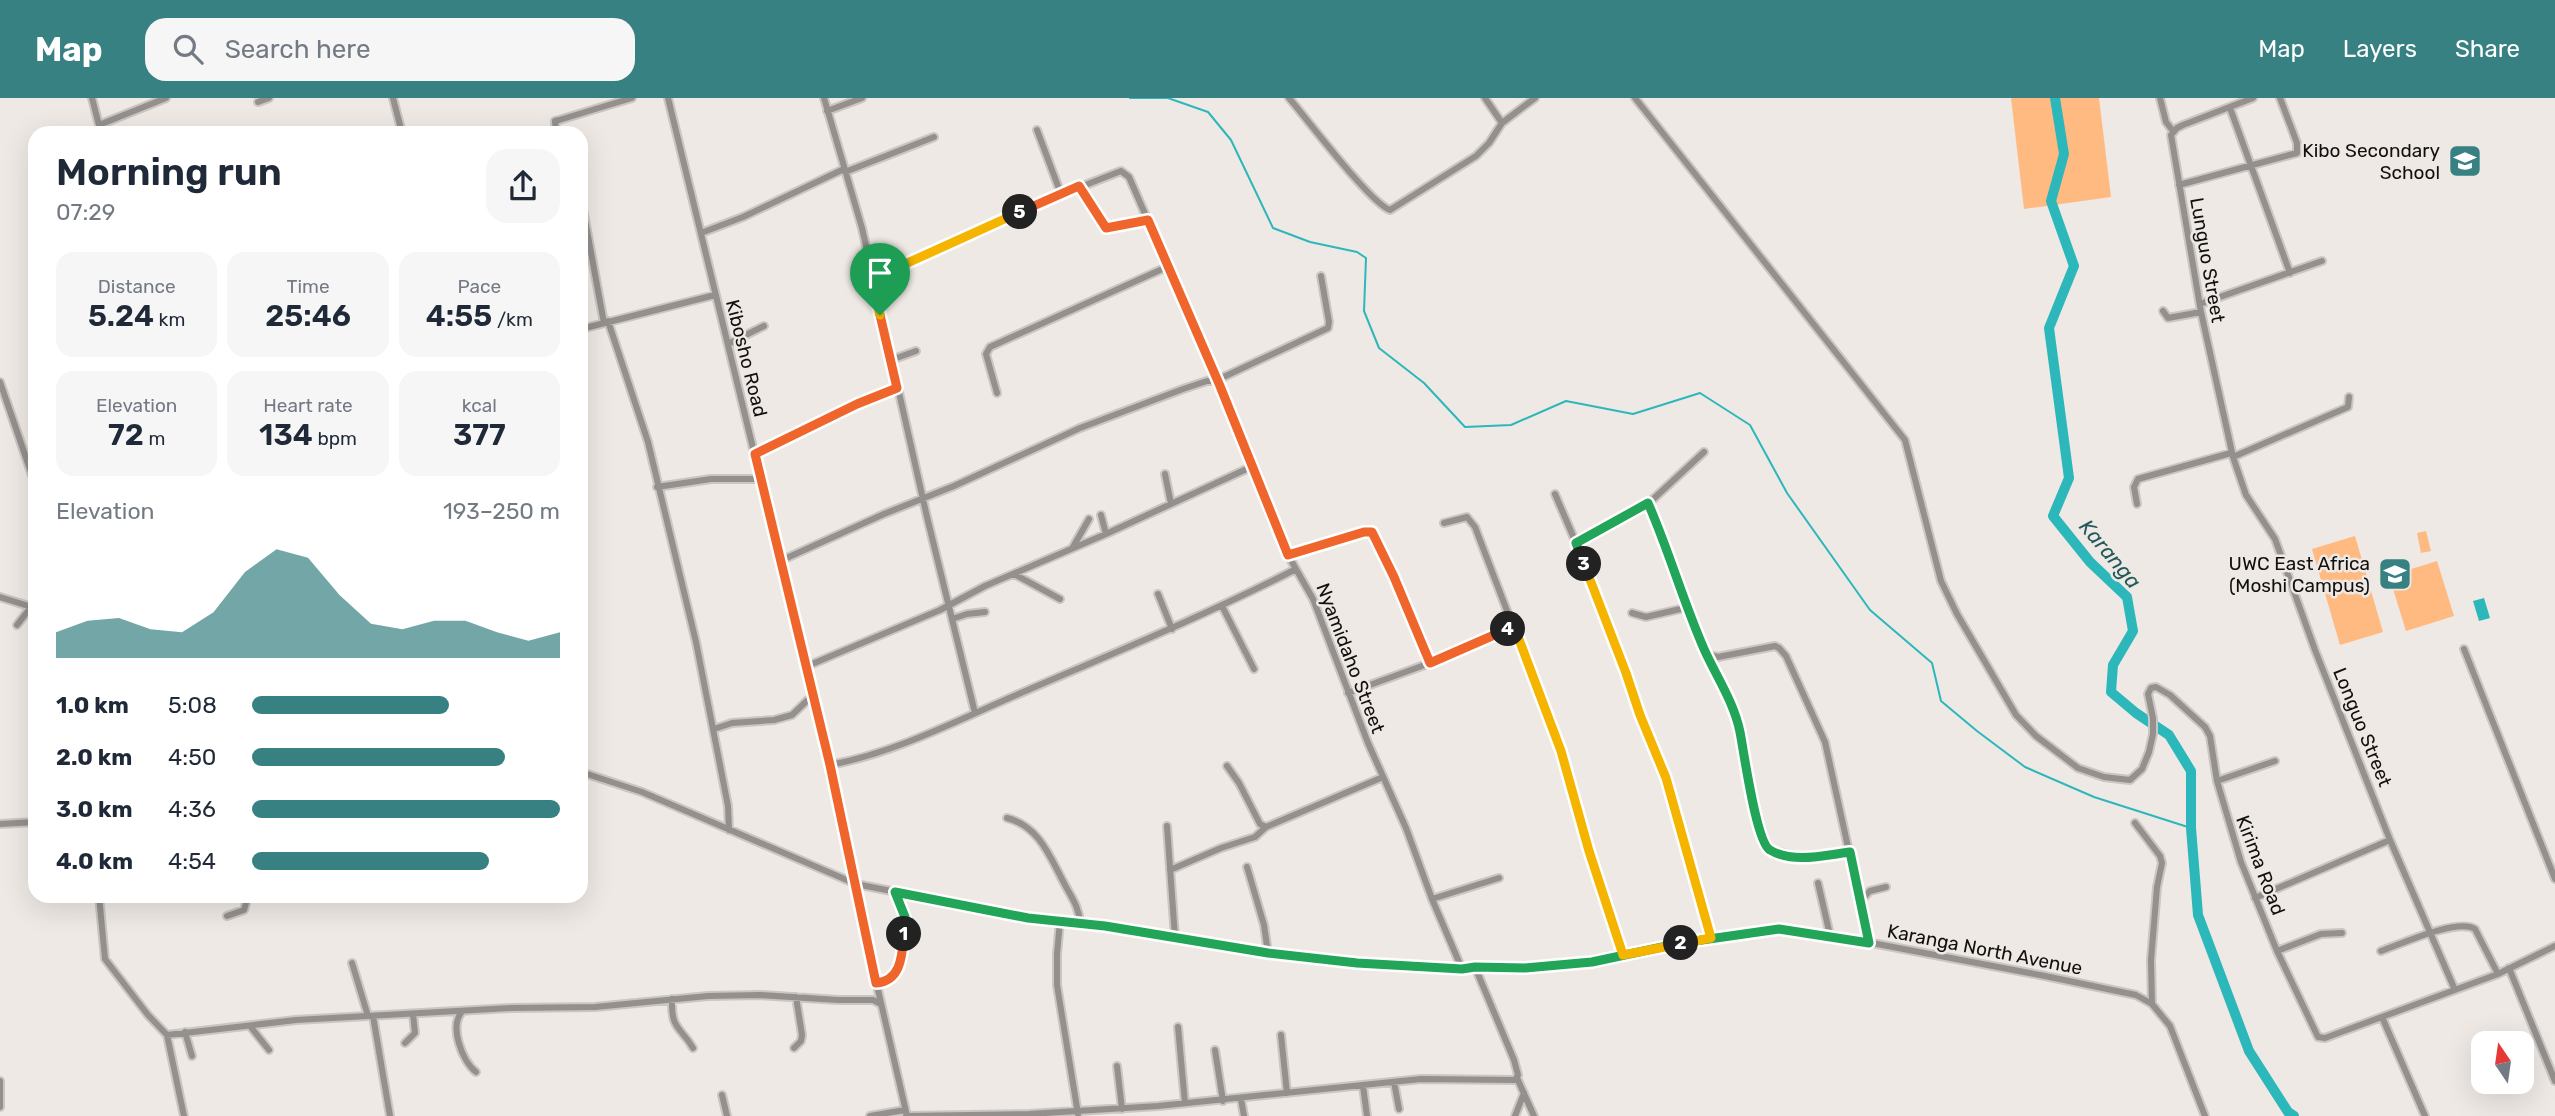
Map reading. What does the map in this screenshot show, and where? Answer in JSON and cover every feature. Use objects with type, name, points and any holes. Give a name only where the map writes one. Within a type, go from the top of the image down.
[{"type":"street","points":[[92,98],[99,125],[166,98]]},
{"type":"street","points":[[258,102],[269,98]]},
{"type":"street","points":[[393,98],[400,126]]},
{"type":"street","points":[[555,126],[555,121],[632,98]]},
{"type":"street","name":"Kibosho Road","points":[[668,98],[830,765],[906,1114]]},
{"type":"street","points":[[824,98],[862,228],[897,388],[975,713]]},
{"type":"street","points":[[827,111],[862,98]]},
{"type":"street","points":[[1289,98],[1361,184],[1390,211],[1476,156],[1489,143],[1502,122],[1535,98]]},
{"type":"street","points":[[1485,98],[1502,122]]},
{"type":"street","name":"Kirima Road","points":[[1635,98],[1905,440],[1941,581],[2016,715],[2036,736],[2078,768],[2122,780],[2135,777],[2142,769],[2149,752],[2153,718],[2148,694],[2151,688],[2155,687],[2169,695],[2205,727],[2213,745],[2217,781],[2233,841],[2277,951],[2318,1037],[2325,1038],[2382,1017]]},
{"type":"street","name":"Lunguo Street","points":[[2160,98],[2166,122],[2173,131],[2179,185],[2200,304],[2232,455],[2240,477]]},
{"type":"street","points":[[2173,131],[2253,98]]},
{"type":"street","points":[[2179,185],[2297,153],[2297,143],[2280,98]]},
{"type":"street","points":[[2230,108],[2290,273]]},
{"type":"street","points":[[1037,130],[1061,194]]},
{"type":"street","points":[[701,233],[743,217],[845,170],[934,137]]},
{"type":"street","name":"Nyamidaho Street","points":[[1079,186],[1123,171],[1129,177],[1220,386],[1288,555],[1313,599],[1348,692],[1462,969]]},
{"type":"street","points":[[872,279],[1079,186],[1106,228],[1148,220]]},
{"type":"street","points":[[588,233],[606,322],[648,442],[696,642],[730,813],[730,830]]},
{"type":"street","points":[[2200,304],[2322,261]]},
{"type":"street","points":[[997,393],[986,354],[989,347],[1169,266]]},
{"type":"street","points":[[780,561],[1080,428],[1183,389],[1216,381],[1328,328],[1321,276]]},
{"type":"street","points":[[588,327],[715,295]]},
{"type":"street","points":[[2162,311],[2168,318],[2202,312]]},
{"type":"street","points":[[728,344],[764,326]]},
{"type":"street","points":[[891,360],[916,351]]},
{"type":"street","points":[[0,382],[28,464]]},
{"type":"street","points":[[755,454],[857,404],[897,388]]},
{"type":"street","points":[[2137,504],[2134,487],[2138,479],[2232,455],[2348,407],[2349,397]]},
{"type":"street","points":[[1576,543],[1648,503],[1704,452]]},
{"type":"street","points":[[805,667],[949,605],[972,592],[1251,467]]},
{"type":"street","points":[[1165,474],[1171,504]]},
{"type":"street","name":"Longuo Street","points":[[2240,477],[2250,504],[2275,539],[2315,650],[2390,841],[2455,990]]},
{"type":"street","points":[[657,486],[702,480],[762,479]]},
{"type":"street","points":[[1555,494],[1618,649],[1640,715],[1666,778],[1711,938]]},
{"type":"street","points":[[1648,503],[1704,650],[1722,683],[1739,726],[1753,802],[1768,849],[1799,857],[1850,852]]},
{"type":"street","points":[[1101,515],[1106,534]]},
{"type":"street","points":[[1444,523],[1463,516],[1469,518],[1514,626],[1561,751],[1589,851],[1623,955]]},
{"type":"street","points":[[1073,547],[1089,519]]},
{"type":"street","points":[[1288,555],[1364,532],[1372,532],[1430,663]]},
{"type":"street","points":[[830,765],[876,753],[975,713],[1172,629],[1296,569]]},
{"type":"street","points":[[1014,573],[1060,599]]},
{"type":"street","points":[[1158,594],[1172,629]]},
{"type":"street","points":[[0,597],[28,606]]},
{"type":"street","points":[[1223,606],[1254,669]]},
{"type":"street","points":[[1632,613],[1650,617],[1689,607]]},
{"type":"street","points":[[952,619],[985,612]]},
{"type":"street","points":[[17,625],[28,613]]},
{"type":"street","points":[[1348,692],[1430,663],[1514,626]]},
{"type":"street","points":[[1709,656],[1718,657],[1769,646],[1783,651],[1825,742],[1869,943]]},
{"type":"street","points":[[2464,649],[2555,879]]},
{"type":"street","points":[[714,729],[732,723],[774,720],[792,715],[813,695]]},
{"type":"street","points":[[2217,781],[2275,761]]},
{"type":"street","points":[[1227,766],[1260,824],[1266,827]]},
{"type":"street","name":"Karanga North Avenue","points":[[588,774],[642,792],[856,884],[980,910],[1268,953],[1357,963],[1462,969],[1525,968],[1592,962],[1711,938],[1779,929],[1830,935],[1966,960],[2136,995],[2152,1004]]},
{"type":"street","points":[[1170,870],[1255,837],[1266,827],[1383,777]]},
{"type":"street","points":[[1007,818],[1028,828],[1047,850],[1076,903],[1080,923]]},
{"type":"street","points":[[0,824],[28,822]]},
{"type":"street","points":[[2136,823],[2160,856],[2162,863],[2156,896],[2150,970],[2152,1004],[2170,1026],[2205,1116]]},
{"type":"street","points":[[1167,826],[1175,937]]},
{"type":"street","points":[[2255,898],[2390,841]]},
{"type":"street","points":[[1247,867],[1264,925],[1268,953]]},
{"type":"street","points":[[1432,899],[1499,878]]},
{"type":"street","points":[[1818,883],[1830,935]]},
{"type":"street","points":[[1860,901],[1870,891],[1886,887]]},
{"type":"street","points":[[876,983],[892,978],[901,960],[905,917],[895,892]]},
{"type":"street","points":[[100,903],[105,959],[167,1035],[184,1116]]},
{"type":"street","points":[[227,916],[244,910],[244,903]]},
{"type":"street","points":[[1060,921],[1058,985],[1078,1114]]},
{"type":"street","points":[[2381,951],[2431,933],[2461,926],[2473,927],[2498,974]]},
{"type":"street","points":[[2277,951],[2321,934],[2343,933]]},
{"type":"street","points":[[2425,1116],[2382,1017],[2498,974],[2555,946]]},
{"type":"street","points":[[352,963],[370,1016],[390,1116]]},
{"type":"street","points":[[1475,967],[1534,1116]]},
{"type":"street","points":[[2509,968],[2555,1082]]},
{"type":"street","points":[[167,1035],[296,1020],[596,1007],[737,995],[873,1000],[881,1004]]},
{"type":"street","points":[[794,1048],[801,1041],[802,1035],[796,997]]},
{"type":"street","points":[[672,999],[676,1028],[693,1048]]},
{"type":"street","points":[[462,1012],[456,1021],[464,1057],[476,1072]]},
{"type":"street","points":[[405,1043],[415,1033],[412,1014]]},
{"type":"street","points":[[250,1026],[270,1050]]},
{"type":"street","points":[[1178,1027],[1185,1103]]},
{"type":"street","points":[[186,1032],[191,1056]]},
{"type":"street","points":[[1281,1035],[1287,1093]]},
{"type":"street","points":[[1215,1050],[1223,1101]]},
{"type":"street","points":[[1117,1066],[1122,1109]]},
{"type":"street","points":[[870,1116],[1078,1114],[1435,1078],[1507,1081],[1517,1078]]},
{"type":"street","points":[[0,1081],[0,1107]]},
{"type":"street","points":[[1394,1082],[1399,1109]]},
{"type":"street","points":[[1363,1086],[1367,1116]]},
{"type":"street","points":[[1515,1116],[1524,1093]]},
{"type":"street","points":[[722,1095],[727,1116]]},
{"type":"street","points":[[1241,1099],[1244,1116]]},
{"type":"shaded area","points":[[2011,98],[2099,98],[2111,197],[2024,209]]},
{"type":"shaded area","points":[[2426,531],[2431,551],[2421,553],[2417,533]]},
{"type":"shaded area","points":[[2355,536],[2383,632],[2340,645],[2312,549]]},
{"type":"shaded area","points":[[2437,561],[2454,616],[2406,631],[2389,576]]},
{"type":"water","points":[[2484,598],[2490,618],[2479,621],[2473,601]]},
{"type":"waterway","points":[[1130,98],[1168,98],[1208,112],[1231,140],[1273,228],[1310,242],[1357,252],[1366,258],[1364,311],[1379,348],[1424,383],[1465,427],[1511,425],[1566,401],[1633,414],[1700,393],[1750,425],[1787,493],[1870,610],[1932,663],[1941,701],[2025,767],[2094,797],[2191,828]]},
{"type":"waterway","name":"Karanga","points":[[2055,98],[2064,154],[2051,201],[2074,266],[2049,328],[2069,478],[2053,516],[2090,562],[2127,597],[2133,631],[2113,665],[2111,692],[2169,735],[2191,771],[2191,828],[2198,915],[2249,1051],[2288,1112],[2294,1116]]},
{"type":"place","name":"Kibo Secondary School","points":[[2465,161]]},
{"type":"place","name":"UWC East Africa (Moshi Campus)","points":[[2395,574]]},
{"type":"route","points":[[880,315],[872,279],[1079,186],[1106,228],[1148,220],[1220,386],[1272,521],[1288,555],[1364,532],[1372,532],[1430,663],[1514,626],[1561,751],[1589,851],[1623,955],[1681,943],[1711,938],[1666,778],[1576,545],[1648,503],[1704,650],[1722,683],[1736,719],[1753,802],[1766,846],[1772,851],[1794,857],[1850,852],[1869,943],[1779,929],[1681,943],[1592,962],[1525,968],[1462,969],[1357,963],[1268,953],[1105,926],[1028,918],[895,892],[905,917],[901,960],[892,978],[876,983],[830,765],[755,454],[857,404],[897,388],[880,315]]}]
